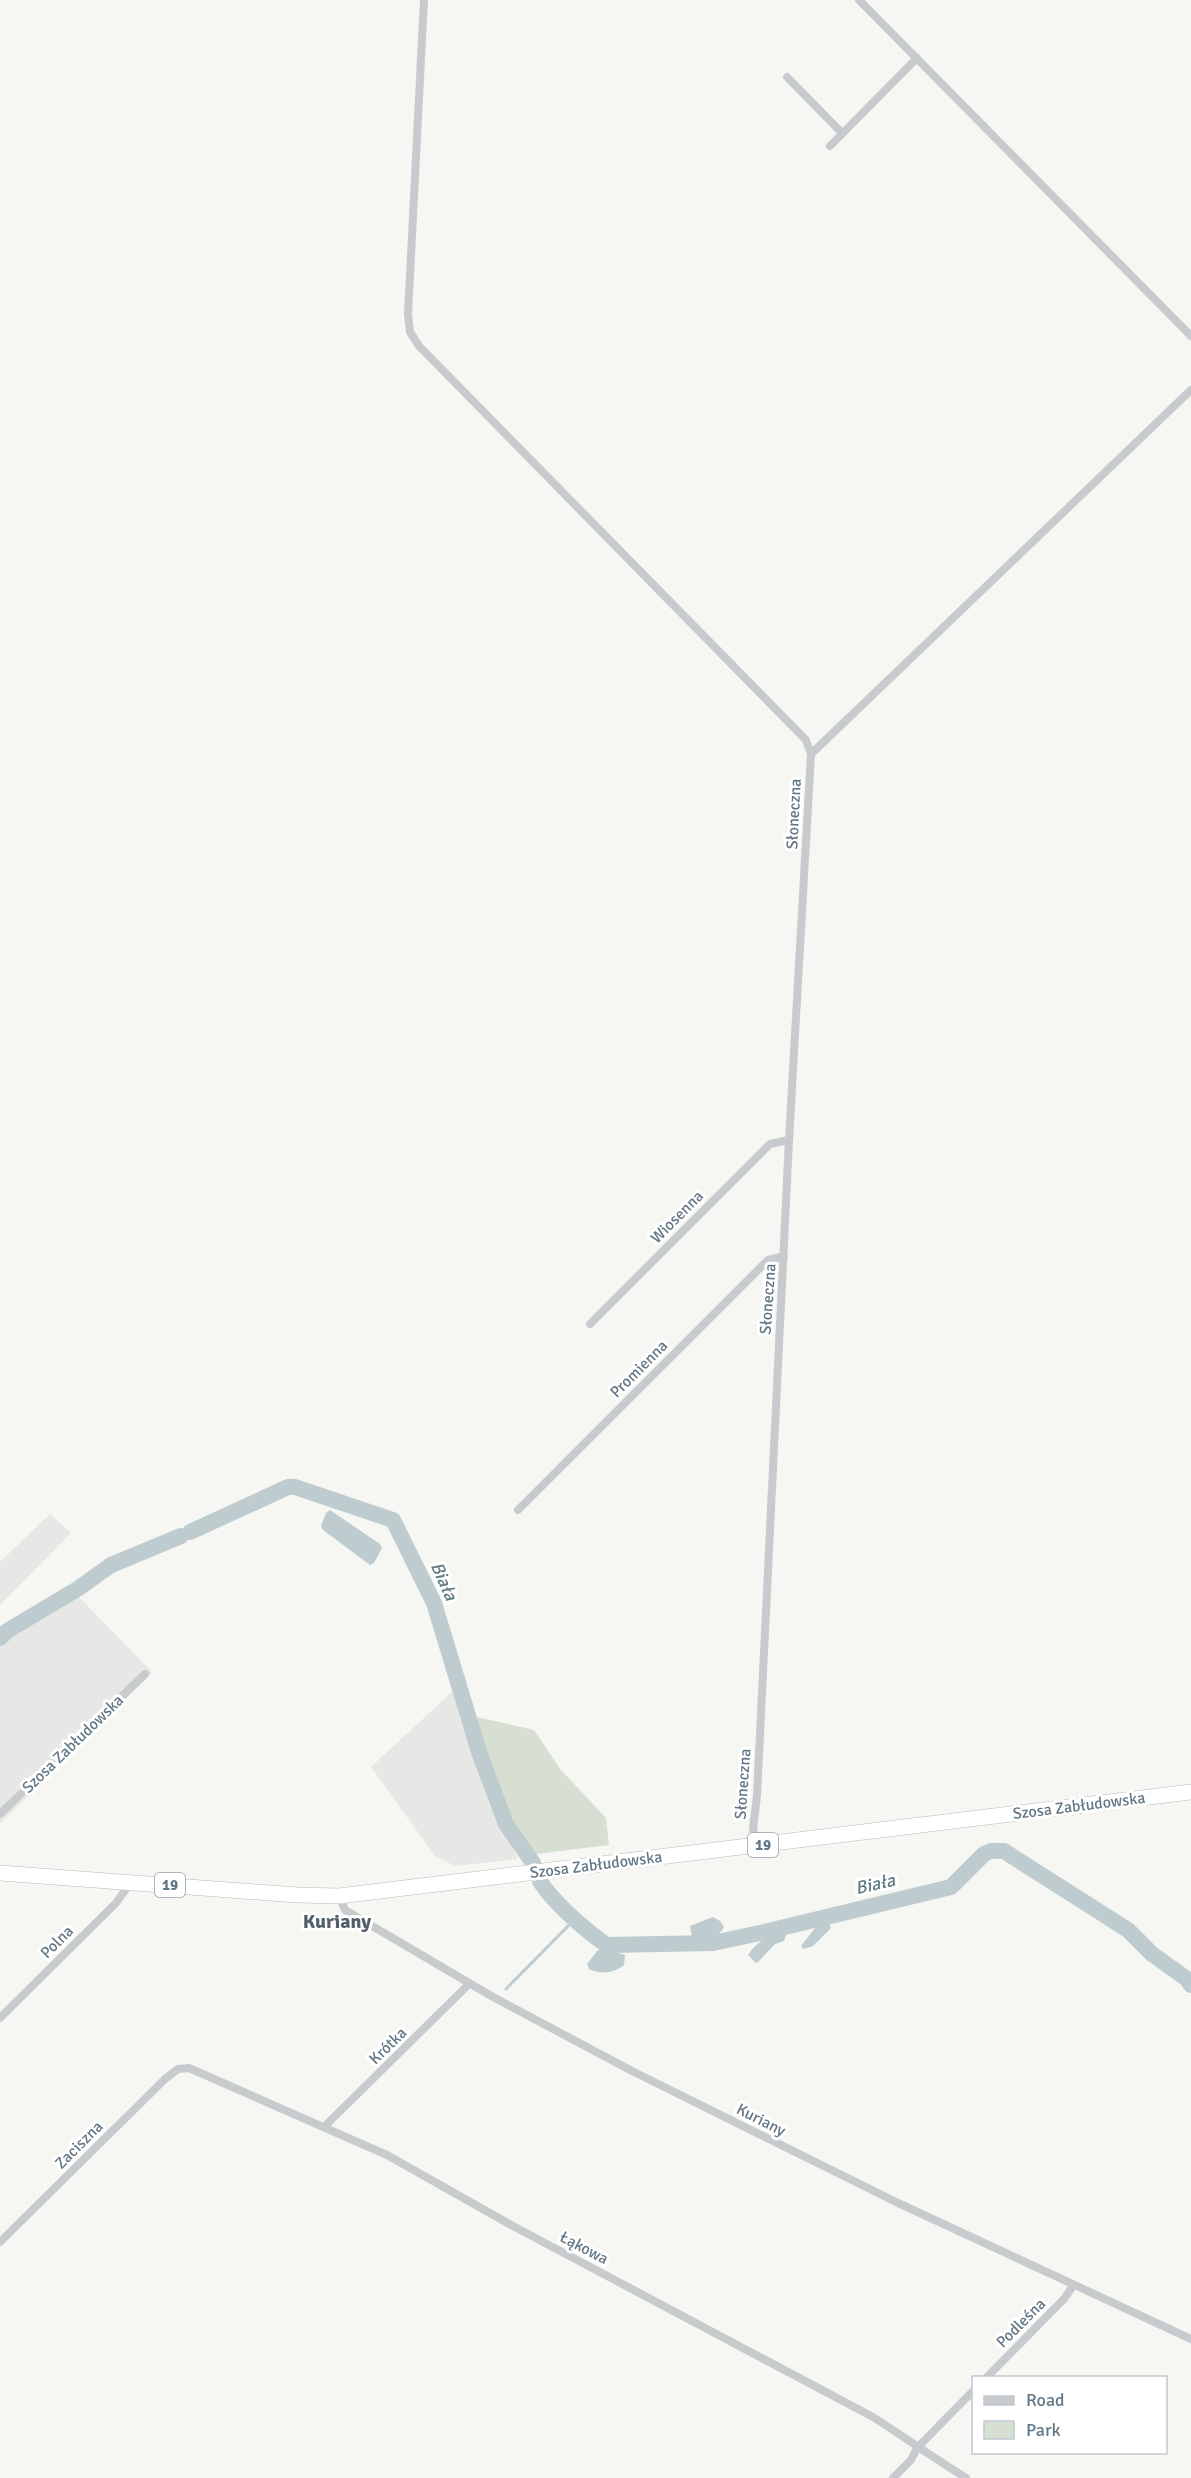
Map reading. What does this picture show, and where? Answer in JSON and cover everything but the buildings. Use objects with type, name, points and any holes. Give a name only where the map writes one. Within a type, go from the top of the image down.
[{"type":"highway","name":"Szosa Zabłudowska","points":[[0,1873],[339,1896],[1191,1792]]},
{"type":"street","points":[[424,0],[408,314],[410,332],[419,346],[806,740],[810,753],[1191,390]]},
{"type":"street","points":[[859,0],[1191,336]]},
{"type":"street","points":[[830,146],[917,58]]},
{"type":"street","points":[[788,77],[842,133]]},
{"type":"street","name":"Słoneczna","points":[[756,1845],[753,1828],[757,1796],[810,753]]},
{"type":"street","name":"Wiosenna","points":[[590,1324],[770,1144],[789,1140]]},
{"type":"street","name":"Promienna","points":[[518,1510],[768,1260],[784,1256]]},
{"type":"street","name":"Szosa Zabłudowska","points":[[0,1814],[145,1674]]},
{"type":"street","name":"Polna","points":[[0,2018],[116,1903],[126,1889],[126,1882]]},
{"type":"street","name":"Kuriany","points":[[339,1896],[345,1910],[469,1984],[632,2071],[896,2202],[1191,2339]]},
{"type":"street","name":"Krótka","points":[[324,2127],[469,1984]]},
{"type":"street","name":"Łąkowa","points":[[178,2069],[189,2068],[198,2071],[387,2155],[513,2226],[873,2417],[966,2478]]},
{"type":"street","name":"Zaciszna","points":[[0,2242],[148,2095],[178,2069]]},
{"type":"street","name":"Podleśna","points":[[988,2376],[1064,2299],[1073,2286]]},
{"type":"street","points":[[893,2478],[910,2460],[917,2448],[972,2392]]},
{"type":"shaded area","points":[[330,1510],[380,1544],[382,1548],[374,1563],[370,1565],[323,1530],[321,1526],[326,1513]]},
{"type":"shaded area","points":[[50,1514],[71,1533],[0,1605],[0,1562]]},
{"type":"shaded area","points":[[77,1595],[152,1672],[0,1824],[0,1645]]},
{"type":"shaded area","points":[[454,1690],[501,1825],[518,1859],[455,1866],[435,1856],[371,1767]]},
{"type":"shaded area","points":[[713,1917],[724,1927],[718,1934],[710,1937],[692,1937],[690,1926]]},
{"type":"shaded area","points":[[823,1922],[829,1924],[831,1928],[813,1946],[804,1949],[801,1946],[818,1924]]},
{"type":"shaded area","points":[[784,1931],[786,1935],[784,1941],[775,1944],[758,1962],[756,1963],[748,1955],[763,1940]]},
{"type":"shaded area","points":[[598,1950],[625,1955],[624,1965],[607,1972],[589,1969],[587,1964]]},
{"type":"green space","points":[[477,1717],[534,1730],[561,1770],[606,1818],[609,1845],[536,1854],[513,1829],[487,1765]]},
{"type":"waterway","name":"Biała","points":[[190,1532],[288,1487],[295,1487],[393,1520],[434,1603],[480,1755],[506,1824],[533,1863]]},
{"type":"waterway","name":"Biała","points":[[0,1638],[7,1631],[79,1588],[111,1565],[181,1536]]},
{"type":"waterway","name":"Biała","points":[[540,1881],[570,1916],[607,1945],[713,1943],[951,1887],[984,1854],[991,1851],[1004,1851],[1128,1930],[1152,1954],[1187,1979],[1191,1985]]},
{"type":"waterway","points":[[506,1989],[575,1919]]},
{"type":"district","name":"Kuriany","points":[[337,1921]]}]
